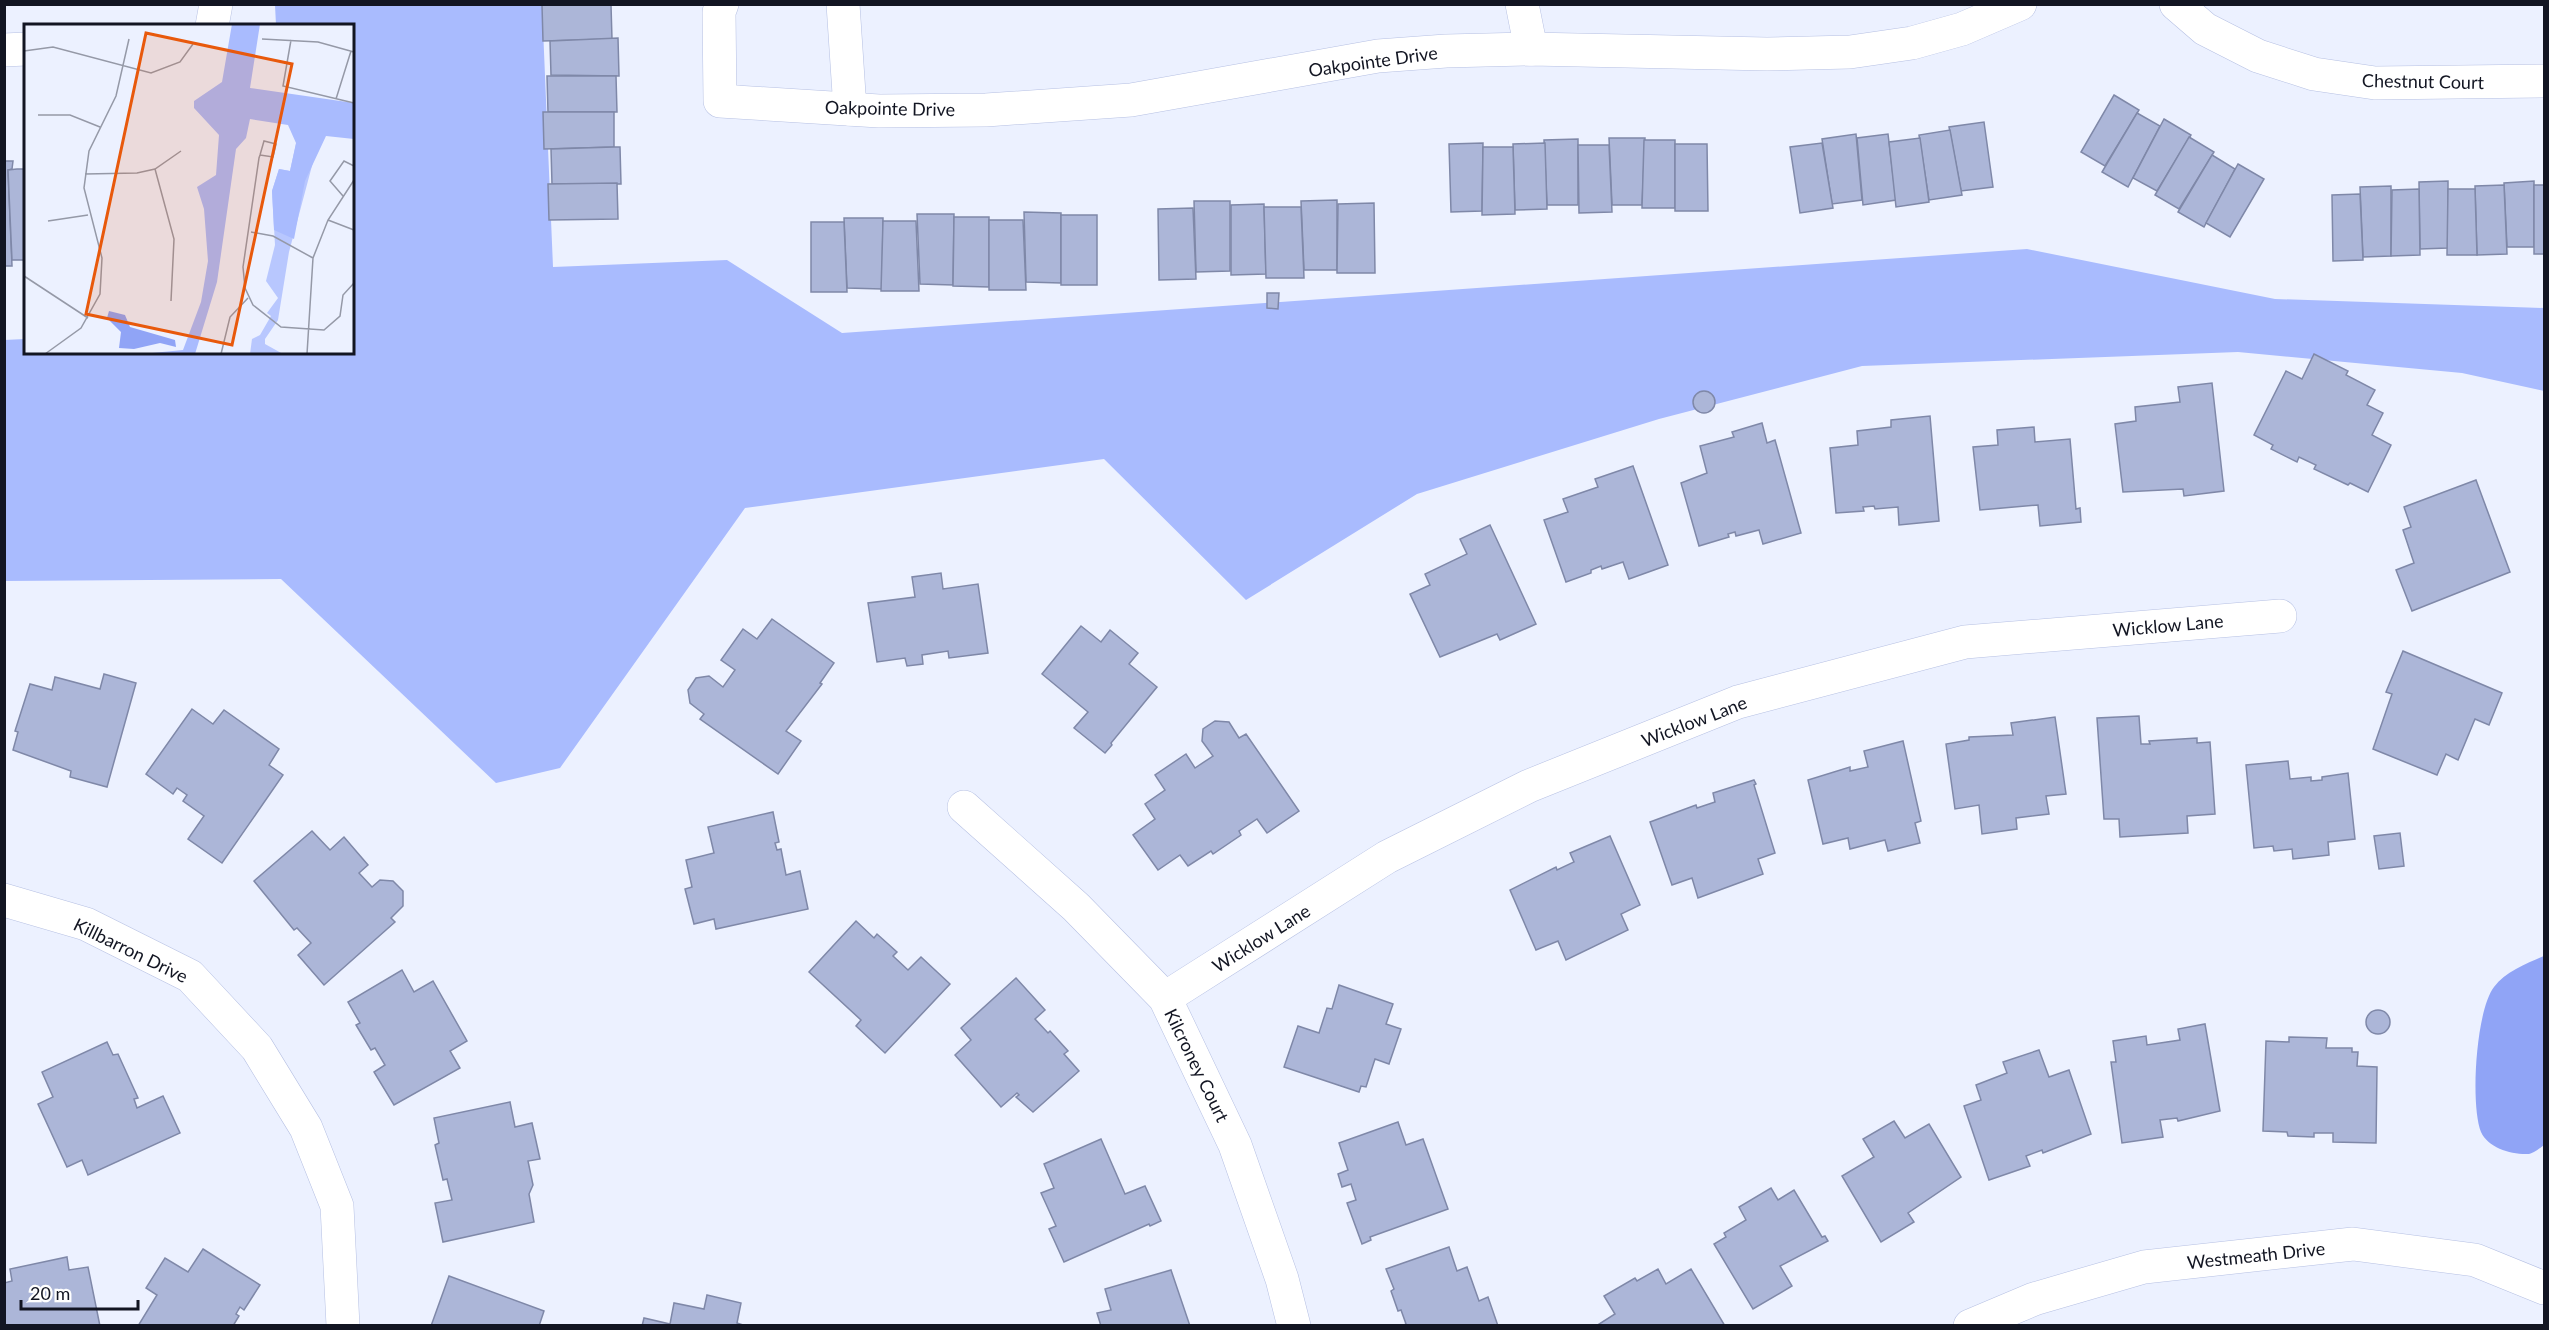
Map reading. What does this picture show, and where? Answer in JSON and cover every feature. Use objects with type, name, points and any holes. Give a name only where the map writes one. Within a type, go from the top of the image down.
[{"type":"street","points":[[212,24],[216,4]]},
{"type":"street","name":"Oakpointe Drive","points":[[722,4],[719,12],[720,101],[850,109],[986,110],[1131,100],[1378,56],[1446,51],[1767,54],[1850,52],[1911,43],[1962,29],[2020,4]]},
{"type":"street","points":[[843,4],[850,109]]},
{"type":"street","points":[[1522,4],[1531,50]]},
{"type":"street","name":"Chestnut Court","points":[[2176,4],[2205,29],[2258,56],[2314,74],[2375,83],[2544,81]]},
{"type":"street","points":[[4,50],[24,49]]},
{"type":"street","name":"Wicklow Lane","points":[[1165,998],[1387,857],[1529,786],[1738,702],[1965,642],[2280,616]]},
{"type":"street","name":"Kilcroney Court","points":[[964,807],[1076,907],[1165,998],[1235,1144],[1282,1279],[1294,1326]]},
{"type":"street","name":"Killbarron Drive","points":[[4,900],[86,924],[190,976],[257,1048],[306,1128],[337,1206],[343,1326]]},
{"type":"street","name":"Westmeath Drive","points":[[1970,1326],[2034,1299],[2144,1267],[2353,1244],[2475,1260],[2544,1288]]},
{"type":"shaded area","points":[[542,4],[553,267],[727,260],[842,333],[2027,249],[2275,299],[2544,308],[2544,391],[2462,373],[2238,352],[1862,366],[1659,419],[1417,494],[1246,600],[1104,459],[745,508],[560,768],[496,783],[281,579],[5,581],[4,340],[24,339],[24,354],[354,354],[354,24],[276,24],[275,5]]},
{"type":"shaded area","points":[[2544,956],[2544,1145],[2529,1154],[2515,1153],[2495,1146],[2484,1138],[2481,1132],[2476,1101],[2479,1036],[2488,999],[2494,987],[2510,972]]},
{"type":"building","points":[[542,5],[611,5],[612,39],[543,41]]},
{"type":"building","points":[[618,38],[619,76],[551,75],[550,41]]},
{"type":"building","points":[[547,76],[616,76],[617,112],[548,112]]},
{"type":"building","points":[[2114,95],[2139,110],[2105,166],[2081,152]]},
{"type":"building","points":[[543,112],[614,112],[614,147],[544,149]]},
{"type":"building","points":[[2137,113],[2160,126],[2128,187],[2102,172]]},
{"type":"building","points":[[2164,119],[2191,135],[2157,191],[2133,178]]},
{"type":"building","points":[[1984,122],[1993,187],[1961,191],[1949,127]]},
{"type":"building","points":[[1950,130],[1962,195],[1929,200],[1919,135]]},
{"type":"building","points":[[1856,134],[1862,200],[1832,204],[1822,139]]},
{"type":"building","points":[[1888,134],[1896,200],[1863,205],[1857,138]]},
{"type":"building","points":[[2189,137],[2214,152],[2179,209],[2155,195]]},
{"type":"building","points":[[1609,138],[1645,138],[1642,205],[1612,205]]},
{"type":"building","points":[[1920,138],[1929,202],[1896,207],[1889,142]]},
{"type":"building","points":[[1578,139],[1578,205],[1547,205],[1544,140]]},
{"type":"building","points":[[1644,140],[1675,140],[1675,208],[1642,208]]},
{"type":"building","points":[[1483,143],[1482,211],[1451,212],[1449,144]]},
{"type":"building","points":[[1545,143],[1547,209],[1515,210],[1513,144]]},
{"type":"building","points":[[1822,143],[1833,208],[1800,213],[1790,147]]},
{"type":"building","points":[[1675,144],[1707,144],[1708,211],[1675,211]]},
{"type":"building","points":[[1578,145],[1609,145],[1612,212],[1579,213]]},
{"type":"building","points":[[620,147],[621,184],[552,184],[551,149]]},
{"type":"building","points":[[1483,147],[1513,147],[1515,214],[1482,215]]},
{"type":"building","points":[[2212,155],[2235,169],[2204,227],[2178,212]]},
{"type":"building","points":[[4,161],[13,161],[12,169],[8,170],[12,266],[4,266]]},
{"type":"building","points":[[2238,164],[2264,179],[2230,237],[2206,223]]},
{"type":"building","points":[[24,169],[24,260],[12,260],[8,170]]},
{"type":"building","points":[[2448,181],[2448,248],[2420,249],[2419,182]]},
{"type":"building","points":[[2534,181],[2534,247],[2507,247],[2504,183]]},
{"type":"building","points":[[617,183],[618,219],[549,220],[548,184]]},
{"type":"building","points":[[2504,185],[2507,254],[2477,255],[2475,186]]},
{"type":"building","points":[[2534,185],[2544,185],[2544,254],[2534,254]]},
{"type":"building","points":[[2391,186],[2391,256],[2363,257],[2360,187]]},
{"type":"building","points":[[2419,189],[2420,255],[2391,256],[2392,190]]},
{"type":"building","points":[[2448,189],[2475,189],[2477,255],[2447,255]]},
{"type":"building","points":[[2360,194],[2363,260],[2333,261],[2332,195]]},
{"type":"building","points":[[1337,200],[1337,270],[1304,270],[1301,201]]},
{"type":"building","points":[[1194,201],[1230,201],[1230,271],[1196,272]]},
{"type":"building","points":[[1374,203],[1375,273],[1337,273],[1338,204]]},
{"type":"building","points":[[1264,204],[1266,274],[1231,275],[1231,205]]},
{"type":"building","points":[[1264,207],[1301,207],[1304,278],[1266,278]]},
{"type":"building","points":[[1193,208],[1196,279],[1159,280],[1158,209]]},
{"type":"building","points":[[1024,212],[1061,213],[1061,283],[1026,282]]},
{"type":"building","points":[[917,214],[954,214],[953,285],[920,284]]},
{"type":"building","points":[[1061,215],[1097,215],[1097,285],[1061,285]]},
{"type":"building","points":[[954,217],[989,217],[989,287],[953,286]]},
{"type":"building","points":[[844,218],[883,218],[882,289],[847,288]]},
{"type":"building","points":[[989,220],[1023,220],[1026,290],[989,290]]},
{"type":"building","points":[[883,221],[916,221],[919,291],[881,291]]},
{"type":"building","points":[[811,222],[844,222],[847,292],[811,292]]},
{"type":"building","points":[[1267,293],[1279,293],[1278,309],[1267,308]]},
{"type":"building","points":[[2314,354],[2348,371],[2346,375],[2375,390],[2367,405],[2383,413],[2372,435],[2391,445],[2368,492],[2314,469],[2316,465],[2299,457],[2297,462],[2271,449],[2273,445],[2254,435],[2286,371],[2302,379]]},
{"type":"building","points":[[2212,383],[2224,491],[2184,496],[2183,489],[2123,492],[2115,424],[2136,421],[2135,407],[2180,402],[2178,387]]},
{"type":"building","points":[[1704,391],[1712,394],[1715,402],[1712,410],[1704,413],[1696,410],[1693,402],[1696,394]]},
{"type":"building","points":[[1930,416],[1939,521],[1899,525],[1898,507],[1875,509],[1874,506],[1863,507],[1864,511],[1836,513],[1830,448],[1858,445],[1857,431],[1891,427],[1891,420]]},
{"type":"building","points":[[1762,423],[1767,443],[1775,440],[1801,533],[1763,544],[1759,530],[1736,536],[1735,532],[1728,534],[1729,537],[1699,546],[1681,483],[1707,473],[1700,446],[1734,437],[1732,432]]},
{"type":"building","points":[[2034,427],[2035,442],[2070,439],[2076,509],[2080,508],[2081,522],[2040,526],[2038,505],[1980,510],[1973,447],[1998,445],[1997,430]]},
{"type":"building","points":[[1633,466],[1668,565],[1629,579],[1623,562],[1602,569],[1601,566],[1591,570],[1591,573],[1566,582],[1544,520],[1568,512],[1563,499],[1598,487],[1595,479]]},
{"type":"building","points":[[2476,480],[2510,572],[2412,611],[2396,570],[2414,563],[2403,530],[2411,527],[2404,507]]},
{"type":"building","points":[[1490,525],[1536,624],[1500,640],[1497,634],[1440,657],[1410,594],[1430,585],[1425,574],[1467,554],[1460,539]]},
{"type":"building","points":[[941,573],[943,589],[978,584],[988,653],[949,658],[948,651],[922,655],[923,664],[907,666],[905,658],[877,662],[868,603],[915,597],[912,577]]},
{"type":"building","points":[[772,619],[834,663],[820,683],[822,684],[786,731],[801,741],[778,774],[700,719],[704,714],[690,703],[688,690],[696,678],[709,676],[723,687],[735,670],[721,660],[743,629],[757,639]]},
{"type":"building","points":[[1081,626],[1101,642],[1110,630],[1138,653],[1129,664],[1157,687],[1105,753],[1074,728],[1088,712],[1042,674]]},
{"type":"building","points":[[2403,651],[2502,693],[2489,725],[2475,719],[2458,760],[2446,754],[2437,775],[2373,749],[2392,694],[2386,692]]},
{"type":"building","points":[[104,674],[136,683],[107,787],[70,777],[71,771],[13,750],[18,732],[15,731],[30,684],[52,690],[55,677],[100,689]]},
{"type":"building","points":[[192,709],[213,724],[224,710],[279,749],[269,765],[283,775],[222,863],[188,839],[204,816],[183,801],[187,795],[177,788],[173,794],[146,774]]},
{"type":"building","points":[[2139,716],[2141,744],[2150,744],[2149,741],[2197,738],[2197,743],[2210,742],[2215,814],[2187,816],[2188,833],[2120,837],[2119,819],[2104,819],[2097,718]]},
{"type":"building","points":[[2055,717],[2066,794],[2046,796],[2049,814],[2016,818],[2017,829],[1982,834],[1979,805],[1955,809],[1946,744],[1969,740],[1969,737],[2013,735],[2011,723]]},
{"type":"building","points":[[1215,721],[1229,722],[1239,738],[1246,734],[1299,811],[1267,833],[1257,819],[1239,831],[1241,835],[1213,854],[1211,851],[1188,866],[1180,855],[1158,870],[1133,835],[1155,819],[1145,804],[1165,790],[1155,775],[1186,754],[1195,768],[1213,756],[1202,741],[1203,729]]},
{"type":"building","points":[[1903,741],[1921,821],[1915,823],[1920,843],[1888,851],[1885,840],[1850,849],[1848,838],[1823,844],[1808,780],[1850,767],[1850,771],[1868,767],[1864,751]]},
{"type":"building","points":[[2288,761],[2290,779],[2311,777],[2311,781],[2322,780],[2322,777],[2348,773],[2355,839],[2328,842],[2329,855],[2293,859],[2292,849],[2274,851],[2273,846],[2254,848],[2246,765]]},
{"type":"building","points":[[1754,780],[1775,853],[1758,859],[1763,874],[1698,898],[1692,878],[1672,885],[1650,822],[1696,805],[1697,808],[1715,802],[1713,793]]},
{"type":"building","points":[[773,812],[779,842],[775,843],[777,850],[781,849],[786,875],[800,871],[808,909],[716,929],[714,919],[694,924],[685,889],[692,887],[686,860],[714,853],[708,827]]},
{"type":"building","points":[[312,831],[330,850],[344,837],[368,865],[359,873],[372,887],[380,880],[393,881],[403,891],[403,906],[391,918],[395,922],[324,985],[298,955],[311,943],[297,928],[294,930],[254,881]]},
{"type":"building","points":[[2400,833],[2404,866],[2379,869],[2374,836]]},
{"type":"building","points":[[1610,836],[1640,905],[1621,914],[1628,930],[1566,960],[1558,941],[1536,950],[1510,890],[1556,867],[1557,870],[1574,862],[1570,853]]},
{"type":"building","points":[[856,921],[874,938],[877,934],[897,952],[893,956],[908,970],[921,957],[950,984],[885,1053],[856,1026],[861,1020],[809,972]]},
{"type":"building","points":[[402,970],[414,992],[433,981],[467,1041],[450,1051],[460,1068],[394,1105],[374,1072],[385,1065],[375,1048],[371,1050],[356,1025],[360,1023],[348,1002]]},
{"type":"building","points":[[1016,978],[1045,1010],[1035,1019],[1048,1033],[1050,1031],[1068,1051],[1064,1054],[1079,1071],[1033,1112],[1016,1097],[1019,1095],[1017,1093],[1001,1107],[955,1055],[971,1040],[961,1028]]},
{"type":"building","points":[[1339,985],[1393,1004],[1386,1024],[1401,1029],[1389,1064],[1375,1059],[1366,1087],[1361,1086],[1359,1092],[1284,1067],[1298,1026],[1319,1033],[1327,1008],[1332,1009]]},
{"type":"building","points":[[2378,1010],[2386,1014],[2390,1022],[2386,1030],[2378,1034],[2370,1030],[2366,1022],[2370,1014]]},
{"type":"building","points":[[2205,1024],[2220,1111],[2178,1121],[2177,1118],[2160,1120],[2163,1137],[2122,1143],[2111,1062],[2116,1062],[2113,1041],[2146,1036],[2147,1045],[2180,1040],[2178,1029]]},
{"type":"building","points":[[2289,1037],[2327,1038],[2326,1048],[2352,1048],[2352,1052],[2358,1052],[2357,1066],[2377,1067],[2376,1143],[2333,1142],[2333,1133],[2314,1133],[2314,1137],[2288,1136],[2287,1132],[2263,1131],[2266,1041],[2289,1042]]},
{"type":"building","points":[[107,1042],[113,1055],[118,1054],[138,1098],[134,1099],[137,1108],[163,1096],[180,1133],[88,1175],[82,1160],[67,1167],[38,1104],[53,1097],[42,1072]]},
{"type":"building","points":[[2039,1050],[2049,1077],[2069,1070],[2091,1134],[2043,1153],[2042,1150],[2026,1156],[2030,1166],[1989,1180],[1964,1106],[1981,1100],[1976,1085],[2007,1073],[2003,1062]]},
{"type":"building","points":[[510,1102],[515,1127],[532,1123],[540,1159],[528,1161],[533,1185],[529,1194],[534,1222],[443,1242],[435,1203],[452,1200],[447,1179],[443,1180],[435,1145],[439,1143],[434,1118]]},
{"type":"building","points":[[1894,1121],[1905,1138],[1929,1124],[1961,1177],[1908,1213],[1914,1222],[1881,1242],[1842,1176],[1874,1157],[1863,1139]]},
{"type":"building","points":[[1398,1122],[1406,1145],[1423,1139],[1448,1209],[1370,1237],[1371,1240],[1362,1244],[1347,1203],[1356,1200],[1351,1184],[1342,1187],[1338,1174],[1348,1170],[1339,1143]]},
{"type":"building","points":[[1101,1139],[1125,1194],[1145,1186],[1161,1221],[1150,1226],[1149,1224],[1064,1262],[1049,1229],[1056,1226],[1041,1193],[1054,1188],[1044,1164]]},
{"type":"building","points":[[1771,1188],[1778,1200],[1794,1190],[1822,1237],[1825,1236],[1828,1241],[1780,1266],[1792,1286],[1753,1309],[1714,1244],[1726,1237],[1724,1233],[1746,1220],[1739,1207]]},
{"type":"building","points":[[1449,1247],[1457,1271],[1467,1267],[1479,1301],[1488,1297],[1498,1326],[1402,1326],[1406,1324],[1401,1310],[1398,1311],[1391,1291],[1394,1289],[1386,1269]]},
{"type":"building","points":[[203,1249],[260,1285],[244,1310],[240,1307],[236,1314],[239,1316],[233,1326],[138,1326],[157,1295],[146,1288],[165,1258],[188,1272]]},
{"type":"building","points":[[67,1257],[69,1270],[88,1267],[100,1326],[4,1326],[4,1283],[12,1281],[10,1269]]},
{"type":"building","points":[[1658,1269],[1666,1284],[1691,1269],[1725,1326],[1596,1326],[1615,1314],[1604,1296],[1635,1278],[1637,1281]]},
{"type":"building","points":[[1171,1270],[1190,1326],[1101,1326],[1097,1313],[1111,1310],[1105,1289]]},
{"type":"building","points":[[449,1276],[544,1311],[539,1326],[431,1326]]},
{"type":"building","points":[[707,1295],[741,1303],[737,1323],[746,1326],[642,1326],[644,1318],[670,1324],[674,1303],[704,1309]]}]
